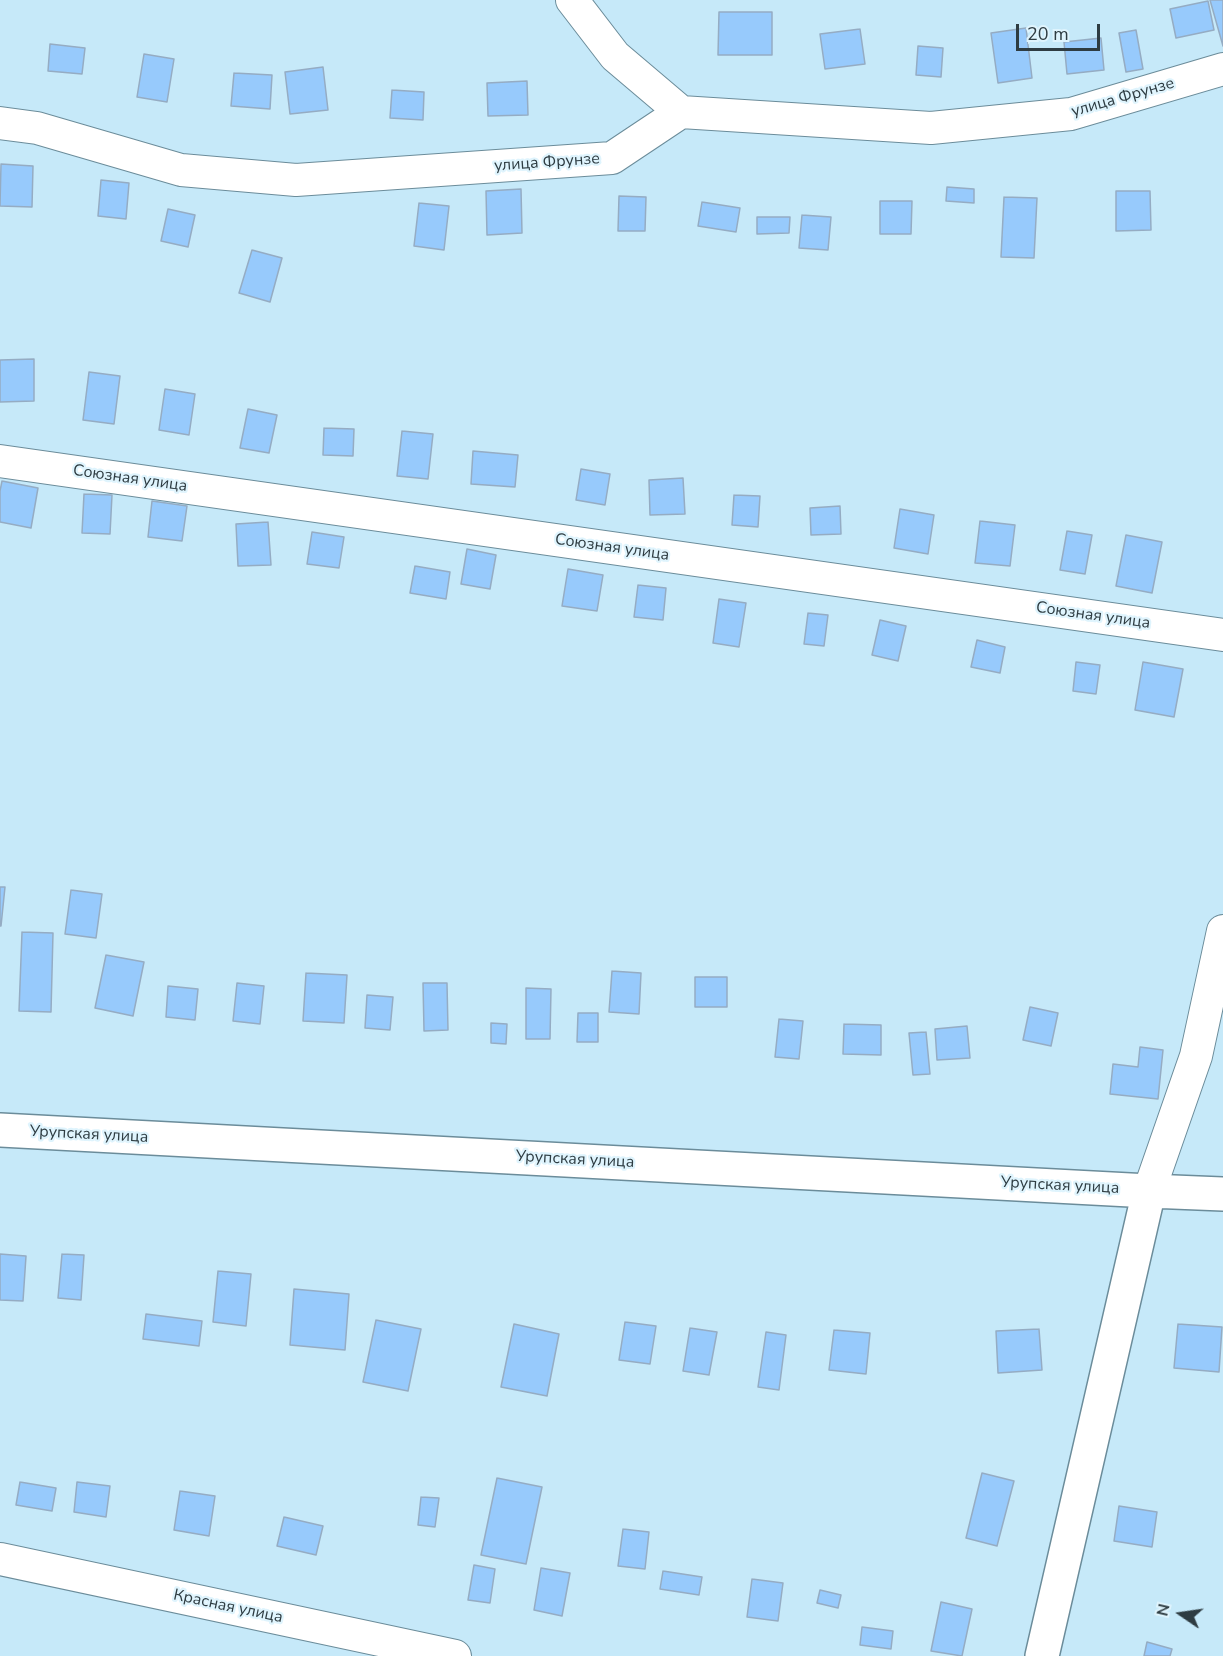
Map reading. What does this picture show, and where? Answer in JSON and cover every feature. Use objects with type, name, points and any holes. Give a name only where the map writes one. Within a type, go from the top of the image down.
[{"type":"street","points":[[572,0],[615,57],[681,112]]},
{"type":"street","name":"улица Фрунзе","points":[[0,123],[38,128],[182,170],[296,180],[612,158],[681,112],[931,128],[1071,114],[1223,69]]},
{"type":"street","name":"Союзная улица","points":[[0,460],[1223,635]]},
{"type":"street","points":[[1042,1656],[1149,1191],[1196,1056],[1223,931]]},
{"type":"street","name":"Урупская улица","points":[[0,1130],[1223,1194]]},
{"type":"street","name":"Красная улица","points":[[0,1559],[455,1656]]},
{"type":"building","points":[[1210,0],[1223,0],[1223,46]]},
{"type":"building","points":[[1208,1],[1214,30],[1176,38],[1170,9]]},
{"type":"building","points":[[719,12],[772,12],[772,55],[718,55]]},
{"type":"building","points":[[1026,28],[1032,78],[998,83],[991,33]]},
{"type":"building","points":[[860,29],[865,64],[825,69],[820,34]]},
{"type":"building","points":[[1136,30],[1143,69],[1126,72],[1119,33]]},
{"type":"building","points":[[1101,38],[1104,70],[1067,74],[1064,42]]},
{"type":"building","points":[[50,44],[85,48],[82,74],[48,71]]},
{"type":"building","points":[[918,46],[943,48],[941,77],[916,75]]},
{"type":"building","points":[[144,54],[174,59],[167,102],[137,97]]},
{"type":"building","points":[[323,67],[328,110],[290,114],[285,72]]},
{"type":"building","points":[[234,73],[272,75],[270,109],[231,106]]},
{"type":"building","points":[[527,81],[528,115],[488,116],[487,83]]},
{"type":"building","points":[[392,90],[424,92],[423,120],[390,118]]},
{"type":"building","points":[[1,164],[33,166],[32,207],[0,206]]},
{"type":"building","points":[[101,180],[129,183],[126,219],[98,216]]},
{"type":"building","points":[[947,187],[974,189],[974,203],[946,201]]},
{"type":"building","points":[[521,189],[522,233],[487,235],[486,191]]},
{"type":"building","points":[[1116,191],[1150,191],[1151,230],[1116,231]]},
{"type":"building","points":[[619,196],[646,197],[645,231],[618,231]]},
{"type":"building","points":[[1004,197],[1037,198],[1034,258],[1001,257]]},
{"type":"building","points":[[880,201],[912,201],[911,234],[880,234]]},
{"type":"building","points":[[702,202],[740,208],[736,232],[698,226]]},
{"type":"building","points":[[419,203],[449,206],[444,250],[414,246]]},
{"type":"building","points":[[168,209],[195,215],[188,247],[161,241]]},
{"type":"building","points":[[802,215],[831,217],[828,250],[799,248]]},
{"type":"building","points":[[757,217],[790,217],[789,233],[757,234]]},
{"type":"building","points":[[252,250],[282,258],[270,302],[239,293]]},
{"type":"building","points":[[34,359],[34,401],[0,402],[0,360]]},
{"type":"building","points":[[89,372],[120,376],[114,424],[83,420]]},
{"type":"building","points":[[165,389],[195,394],[189,435],[159,430]]},
{"type":"building","points":[[248,409],[277,415],[269,453],[240,448]]},
{"type":"building","points":[[324,428],[354,429],[353,456],[323,455]]},
{"type":"building","points":[[402,431],[433,434],[428,479],[397,476]]},
{"type":"building","points":[[473,451],[518,455],[515,487],[471,484]]},
{"type":"building","points":[[581,469],[610,474],[605,505],[576,500]]},
{"type":"building","points":[[683,478],[685,514],[650,515],[649,480]]},
{"type":"building","points":[[2,481],[38,488],[31,528],[0,522]]},
{"type":"building","points":[[84,494],[112,495],[110,534],[82,533]]},
{"type":"building","points":[[734,495],[760,496],[758,527],[732,525]]},
{"type":"building","points":[[152,501],[187,506],[182,541],[148,537]]},
{"type":"building","points":[[840,506],[841,534],[811,535],[810,508]]},
{"type":"building","points":[[900,509],[934,515],[928,554],[894,548]]},
{"type":"building","points":[[980,521],[1015,525],[1010,566],[975,563]]},
{"type":"building","points":[[268,522],[271,565],[238,566],[236,524]]},
{"type":"building","points":[[1067,531],[1092,535],[1085,574],[1060,570]]},
{"type":"building","points":[[312,532],[344,537],[339,568],[307,564]]},
{"type":"building","points":[[1126,535],[1162,542],[1152,593],[1116,586]]},
{"type":"building","points":[[467,549],[496,555],[490,589],[461,584]]},
{"type":"building","points":[[415,566],[450,572],[446,599],[410,593]]},
{"type":"building","points":[[568,569],[603,575],[597,611],[562,606]]},
{"type":"building","points":[[638,585],[666,588],[663,620],[634,617]]},
{"type":"building","points":[[719,599],[746,603],[739,647],[713,643]]},
{"type":"building","points":[[808,613],[828,615],[824,646],[804,644]]},
{"type":"building","points":[[880,620],[906,626],[898,661],[872,655]]},
{"type":"building","points":[[977,640],[1005,647],[1000,673],[971,667]]},
{"type":"building","points":[[1076,662],[1100,665],[1096,694],[1073,691]]},
{"type":"building","points":[[1143,662],[1183,669],[1174,717],[1135,710]]},
{"type":"building","points":[[0,887],[5,887],[1,926],[0,926]]},
{"type":"building","points":[[71,890],[102,894],[96,938],[65,934]]},
{"type":"building","points":[[22,932],[53,933],[51,1012],[19,1011]]},
{"type":"building","points":[[106,955],[144,962],[133,1016],[95,1008]]},
{"type":"building","points":[[612,971],[641,973],[639,1014],[609,1012]]},
{"type":"building","points":[[306,973],[347,975],[344,1023],[303,1021]]},
{"type":"building","points":[[695,977],[727,977],[727,1007],[695,1007]]},
{"type":"building","points":[[237,983],[264,986],[260,1024],[233,1021]]},
{"type":"building","points":[[423,983],[447,983],[448,1030],[424,1031]]},
{"type":"building","points":[[168,986],[198,989],[195,1020],[166,1017]]},
{"type":"building","points":[[526,988],[551,989],[550,1039],[526,1039]]},
{"type":"building","points":[[367,995],[393,997],[390,1030],[365,1028]]},
{"type":"building","points":[[1030,1007],[1058,1013],[1051,1046],[1023,1040]]},
{"type":"building","points":[[578,1013],[598,1013],[598,1042],[577,1042]]},
{"type":"building","points":[[779,1019],[803,1021],[799,1059],[775,1057]]},
{"type":"building","points":[[491,1023],[507,1024],[506,1044],[491,1043]]},
{"type":"building","points":[[844,1024],[881,1025],[881,1055],[843,1054]]},
{"type":"building","points":[[967,1026],[970,1058],[937,1060],[935,1029]]},
{"type":"building","points":[[926,1032],[930,1074],[913,1075],[909,1033]]},
{"type":"building","points":[[1140,1047],[1163,1050],[1158,1099],[1110,1094],[1113,1064],[1138,1067]]},
{"type":"building","points":[[0,1254],[26,1256],[23,1301],[0,1300]]},
{"type":"building","points":[[62,1254],[84,1255],[81,1300],[58,1298]]},
{"type":"building","points":[[218,1271],[251,1274],[246,1326],[213,1322]]},
{"type":"building","points":[[294,1289],[349,1294],[345,1350],[290,1345]]},
{"type":"building","points":[[146,1314],[202,1321],[199,1346],[143,1339]]},
{"type":"building","points":[[376,1320],[421,1329],[408,1391],[363,1382]]},
{"type":"building","points":[[625,1322],[656,1326],[650,1364],[619,1360]]},
{"type":"building","points":[[514,1324],[559,1334],[547,1396],[501,1387]]},
{"type":"building","points":[[1178,1324],[1222,1327],[1219,1372],[1174,1368]]},
{"type":"building","points":[[690,1328],[717,1332],[709,1375],[683,1371]]},
{"type":"building","points":[[1039,1329],[1042,1370],[998,1373],[996,1331]]},
{"type":"building","points":[[834,1330],[870,1333],[866,1374],[829,1370]]},
{"type":"building","points":[[766,1332],[786,1335],[779,1390],[758,1387]]},
{"type":"building","points":[[982,1473],[1014,1481],[997,1546],[966,1538]]},
{"type":"building","points":[[497,1478],[542,1487],[526,1564],[481,1555]]},
{"type":"building","points":[[20,1482],[56,1488],[52,1511],[16,1505]]},
{"type":"building","points":[[77,1482],[110,1486],[106,1517],[74,1512]]},
{"type":"building","points":[[180,1491],[215,1496],[209,1536],[174,1530]]},
{"type":"building","points":[[421,1497],[439,1498],[435,1527],[418,1525]]},
{"type":"building","points":[[1119,1506],[1157,1512],[1152,1547],[1114,1541]]},
{"type":"building","points":[[284,1517],[323,1526],[316,1555],[277,1546]]},
{"type":"building","points":[[623,1529],[649,1532],[645,1569],[618,1566]]},
{"type":"building","points":[[474,1565],[495,1569],[490,1603],[468,1600]]},
{"type":"building","points":[[541,1568],[570,1573],[562,1616],[534,1610]]},
{"type":"building","points":[[663,1571],[702,1577],[699,1595],[660,1589]]},
{"type":"building","points":[[752,1579],[783,1583],[778,1621],[747,1617]]},
{"type":"building","points":[[820,1590],[841,1595],[838,1608],[817,1603]]},
{"type":"building","points":[[941,1602],[972,1609],[962,1656],[931,1651]]},
{"type":"building","points":[[862,1627],[893,1631],[891,1649],[860,1645]]},
{"type":"building","points":[[1147,1642],[1172,1649],[1170,1656],[1144,1656]]}]
